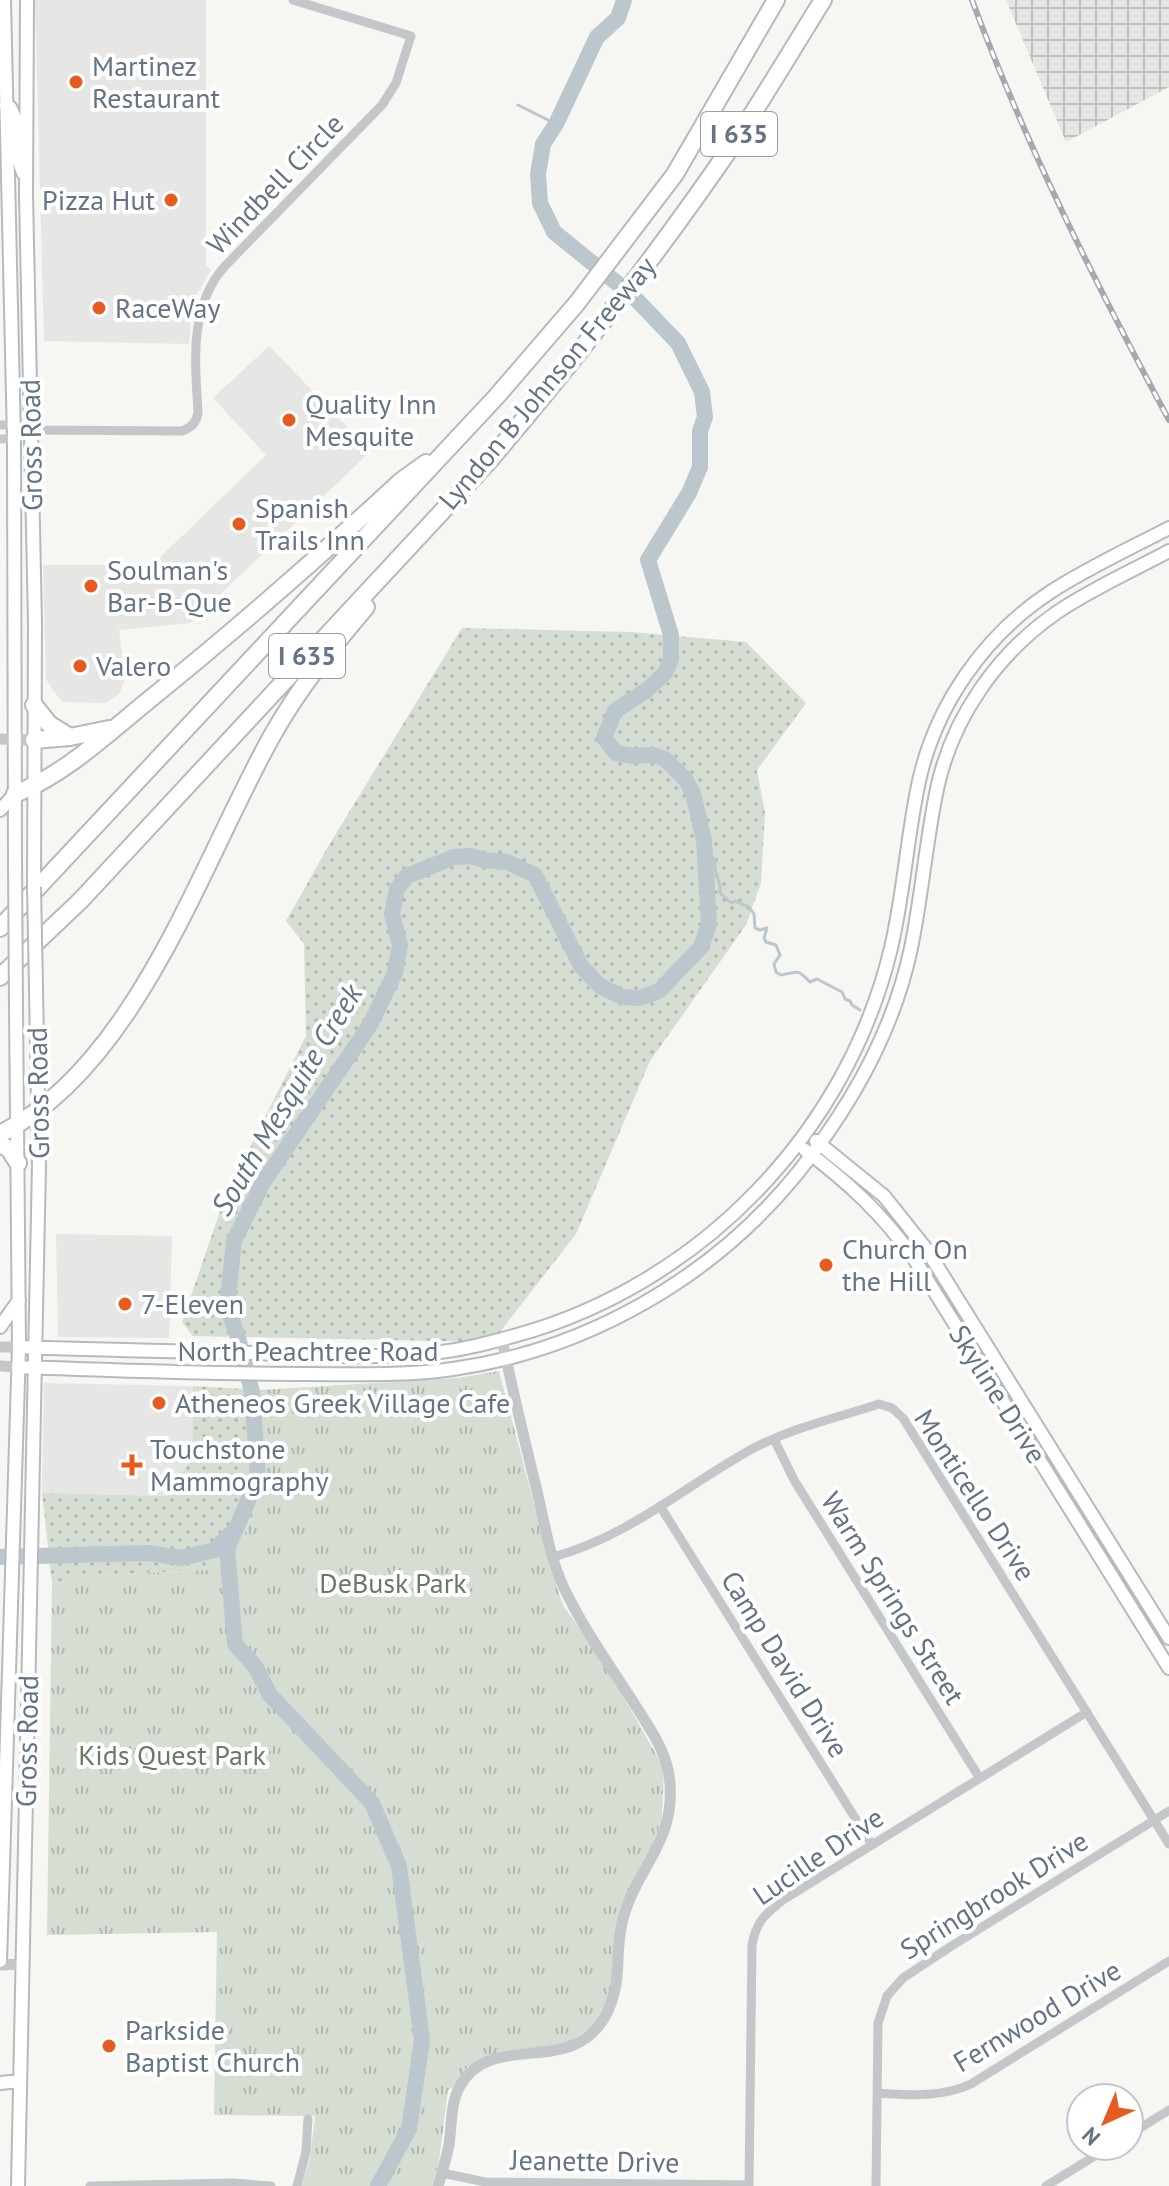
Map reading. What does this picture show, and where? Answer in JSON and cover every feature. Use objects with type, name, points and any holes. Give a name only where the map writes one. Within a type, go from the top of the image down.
[{"type":"highway","name":"Lyndon B Johnson Freeway","points":[[0,928],[453,444],[577,303],[675,174],[776,0]]},
{"type":"highway","name":"Lyndon B Johnson Freeway","points":[[0,977],[81,900],[489,461],[647,263],[733,144],[823,0]]},
{"type":"highway","points":[[15,794],[34,787],[56,773],[115,728],[193,664],[401,481],[453,444]]},
{"type":"highway","points":[[0,1134],[38,1111],[93,1056],[135,999],[173,935],[259,760],[310,677],[489,461]]},
{"type":"highway","points":[[34,705],[49,724],[70,737]]},
{"type":"highway","points":[[34,740],[115,728]]},
{"type":"highway","points":[[0,1144],[9,1149],[18,1163]]},
{"type":"main road","name":"Gross Road","points":[[0,1963],[19,1347],[15,794],[6,739],[14,565],[14,439],[7,425],[4,0]]},
{"type":"main road","name":"Gross Road","points":[[18,2186],[38,1212],[26,180],[27,0]]},
{"type":"main road","points":[[6,106],[10,107],[15,117],[17,157],[26,180]]},
{"type":"main road","name":"North Peachtree Road","points":[[19,1347],[359,1356],[431,1353],[502,1339],[579,1314],[627,1290],[702,1242],[737,1211],[807,1134],[835,1089],[869,1020],[892,946],[920,779],[931,742],[957,687],[977,659],[1025,610],[1050,593],[1169,528]]},
{"type":"main road","name":"North Peachtree Road","points":[[18,1367],[286,1374],[436,1371],[506,1358],[591,1330],[652,1299],[685,1277],[751,1225],[775,1201],[851,1101],[886,1030],[911,950],[937,786],[949,749],[972,701],[993,671],[1037,627],[1060,610],[1169,551]]},
{"type":"main road","points":[[14,565],[32,566]]},
{"type":"main road","points":[[0,810],[15,794]]},
{"type":"main road","points":[[892,946],[911,950]]},
{"type":"main road","name":"Skyline Drive","points":[[807,1134],[884,1196],[927,1250],[1169,1638]]},
{"type":"main road","name":"Skyline Drive","points":[[798,1145],[858,1191],[901,1240],[1169,1668]]},
{"type":"main road","points":[[18,1212],[38,1212]]},
{"type":"main road","points":[[0,1327],[19,1300]]},
{"type":"main road","points":[[166,1371],[168,1352]]},
{"type":"main road","points":[[1061,1495],[1074,1486]]},
{"type":"main road","points":[[14,1487],[32,1488]]},
{"type":"main road","points":[[10,1641],[29,1644]]},
{"type":"main road","points":[[7,1724],[27,1723]]},
{"type":"main road","points":[[0,2083],[20,2081]]},
{"type":"street","name":"Windbell Circle","points":[[30,430],[182,431],[195,422],[198,412],[198,325],[210,288],[225,266],[382,105],[396,83],[411,36],[293,0]]},
{"type":"street","points":[[7,425],[30,430]]},
{"type":"street","points":[[0,439],[14,439],[30,430]]},
{"type":"street","points":[[6,739],[34,740]]},
{"type":"street","points":[[438,2186],[449,2145],[453,2107],[460,2087],[471,2071],[490,2058],[555,2052],[578,2043],[596,2029],[606,2014],[618,1986],[621,1928],[637,1884],[661,1843],[670,1806],[667,1764],[654,1735],[573,1604],[553,1557],[502,1339]]},
{"type":"street","name":"North Peachtree Road","points":[[0,1347],[19,1347]]},
{"type":"street","name":"North Peachtree Road","points":[[0,1366],[18,1367]]},
{"type":"street","name":"Monticello Drive","points":[[553,1557],[606,1539],[774,1439],[879,1404],[892,1408],[903,1418],[1169,1844]]},
{"type":"street","name":"Warm Springs Street","points":[[774,1439],[794,1480],[979,1777]]},
{"type":"street","name":"Camp David Drive","points":[[660,1506],[872,1845]]},
{"type":"street","name":"Lucille Drive","points":[[749,2185],[752,1945],[755,1929],[762,1917],[783,1900],[1087,1712]]},
{"type":"street","name":"Springbrook Drive","points":[[876,2186],[878,2023],[887,1996],[903,1978],[1169,1811]]},
{"type":"street","name":"Fernwood Drive","points":[[877,2093],[932,2096],[971,2084],[1169,1961]]},
{"type":"street","points":[[0,1963],[22,1964]]},
{"type":"street","points":[[1145,2125],[1169,2110]]},
{"type":"street","points":[[297,2186],[306,2152],[308,2119]]},
{"type":"street","points":[[1046,2186],[1085,2162]]},
{"type":"street","name":"Jeanette Drive","points":[[442,2173],[485,2182],[749,2185]]},
{"type":"street","points":[[90,2186],[233,2183],[271,2186]]},
{"type":"shaded area","points":[[35,0],[206,0],[206,265],[211,270],[192,302],[189,344],[44,341]]},
{"type":"shaded area","points":[[1006,0],[1169,0],[1169,87],[1066,142]]},
{"type":"shaded area","points":[[269,346],[371,451],[190,623],[119,630],[125,680],[119,694],[106,703],[62,702],[46,680],[43,565],[152,565],[266,455],[213,398]]},
{"type":"shaded area","points":[[56,1234],[172,1236],[169,1338],[58,1337]]},
{"type":"shaded area","points":[[44,1383],[193,1386],[192,1457],[185,1469],[168,1483],[168,1496],[42,1493]]},
{"type":"green space","points":[[462,628],[630,632],[746,642],[806,703],[757,770],[765,813],[761,883],[746,925],[650,1061],[576,1234],[492,1342],[193,1336],[182,1322],[226,1194],[306,1036],[304,944],[286,921]]},
{"type":"green space","points":[[499,1371],[563,1605],[604,1663],[664,1768],[662,1818],[615,1956],[608,2002],[592,2027],[564,2045],[503,2051],[467,2067],[448,2090],[439,2161],[432,2186],[302,2186],[310,2158],[315,2116],[214,2115],[217,1932],[47,1935],[52,1583],[97,1575],[209,1570],[245,1533],[260,1500],[260,1390],[457,1378]]},
{"type":"green space","points":[[193,1386],[260,1390],[260,1500],[245,1533],[209,1570],[97,1575],[52,1583],[42,1493],[167,1496],[168,1483],[185,1469],[192,1457]]},
{"type":"waterway","name":"South Mesquite Creek","points":[[0,1557],[147,1553],[182,1558],[214,1550],[236,1529],[258,1477],[252,1392],[227,1308],[234,1241],[262,1184],[370,1025],[395,973],[400,945],[392,914],[397,889],[407,876],[454,857],[471,856],[507,862],[535,875],[581,966],[600,986],[622,997],[639,998],[659,991],[701,947],[709,924],[704,841],[693,793],[686,780],[665,759],[653,755],[616,753],[604,738],[615,711],[647,690],[665,673],[671,659],[671,635],[648,560],[689,493],[700,467],[700,431],[705,417],[702,392],[678,343],[633,296],[554,232],[540,203],[538,174],[543,144],[556,124],[597,37],[618,18],[624,0]]},
{"type":"waterway","points":[[518,105],[556,124]]},
{"type":"waterway","points":[[704,845],[715,861],[720,893],[731,903],[735,901],[749,907],[754,914],[755,928],[767,928],[764,938],[766,942],[776,945],[780,955],[774,964],[776,972],[781,975],[797,972],[810,982],[817,979],[842,992],[845,999],[860,1010]]},
{"type":"waterway","points":[[234,1533],[227,1549],[235,1644],[255,1666],[270,1695],[372,1803],[399,1866],[422,2040],[409,2129],[378,2186]]},
{"type":"railway","points":[[972,0],[1015,108],[1063,214],[1169,420]]},
{"type":"place","name":"Martinez Restaurant","points":[[76,82]]},
{"type":"place","name":"Pizza Hut","points":[[171,200]]},
{"type":"place","name":"RaceWay","points":[[99,308]]},
{"type":"place","name":"Quality Inn Mesquite","points":[[289,420]]},
{"type":"place","name":"Spanish Trails Inn","points":[[239,524]]},
{"type":"place","name":"Soulman's Bar-B-Que","points":[[91,586]]},
{"type":"place","name":"Valero","points":[[80,666]]},
{"type":"place","name":"Church On the Hill","points":[[826,1265]]},
{"type":"place","name":"7-Eleven","points":[[125,1304]]},
{"type":"place","name":"Atheneos Greek Village Cafe","points":[[159,1403]]},
{"type":"place","name":"Touchstone Mammography","points":[[132,1465]]},
{"type":"place","name":"Parkside Baptist Church","points":[[109,2046]]},
{"type":"park label","name":"DeBusk Park","points":[[393,1583]]},
{"type":"park label","name":"Kids Quest Park","points":[[172,1755]]}]
